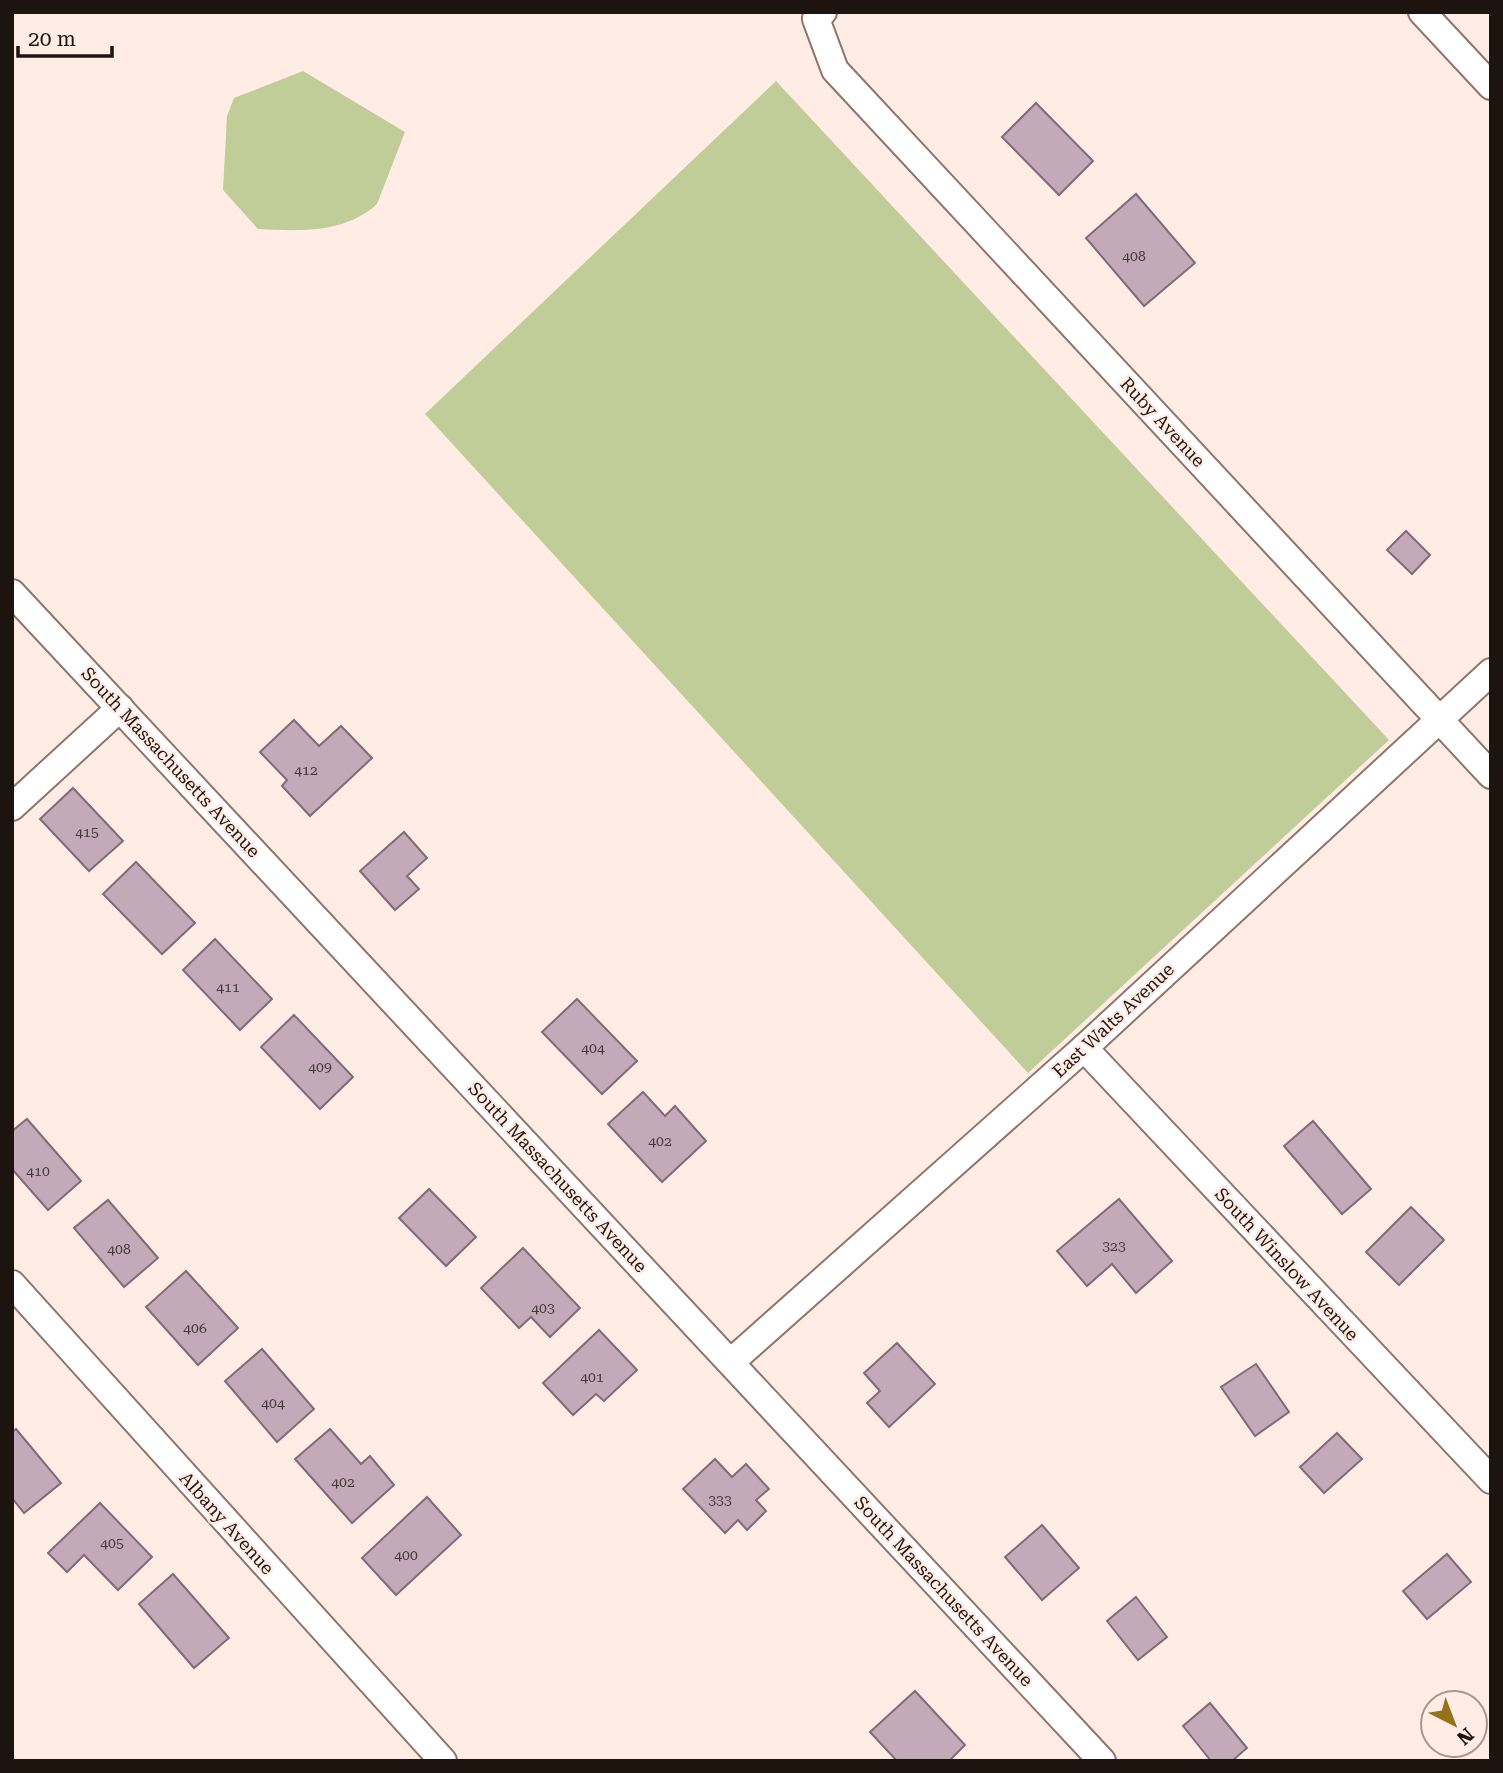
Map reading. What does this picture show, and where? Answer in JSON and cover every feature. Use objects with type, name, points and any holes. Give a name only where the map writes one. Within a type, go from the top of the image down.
[{"type":"street","name":"Ruby Avenue","points":[[823,12],[816,19],[835,70],[1491,775]]},
{"type":"street","points":[[1422,12],[1491,86]]},
{"type":"street","name":"South Massachusetts Avenue","points":[[12,593],[1102,1761]]},
{"type":"street","name":"East Walts Avenue","points":[[731,1362],[1084,1048],[1491,672]]},
{"type":"street","points":[[12,807],[120,708]]},
{"type":"street","name":"South Winslow Avenue","points":[[1084,1048],[1491,1480]]},
{"type":"street","name":"Albany Avenue","points":[[12,1284],[443,1761]]},
{"type":"green space","points":[[303,71],[405,132],[377,204],[364,214],[336,226],[321,229],[258,229],[223,190],[227,116],[234,98]]},
{"type":"green space","points":[[776,81],[1389,740],[1028,1073],[425,414]]},
{"type":"building","points":[[1036,103],[1093,161],[1059,195],[1002,137]]},
{"type":"building","points":[[1136,194],[1195,263],[1144,306],[1086,238]]},
{"type":"building","points":[[1406,531],[1430,555],[1412,574],[1387,550]]},
{"type":"building","points":[[294,720],[319,746],[341,726],[372,758],[310,816],[282,786],[287,780],[260,752]]},
{"type":"building","points":[[73,788],[123,841],[89,871],[40,819]]},
{"type":"building","points":[[404,832],[427,858],[407,876],[419,889],[395,910],[360,871]]},
{"type":"building","points":[[136,862],[195,923],[162,954],[103,894]]},
{"type":"building","points":[[215,939],[272,999],[240,1030],[183,970]]},
{"type":"building","points":[[577,999],[637,1061],[602,1094],[542,1032]]},
{"type":"building","points":[[294,1015],[353,1077],[320,1109],[261,1047]]},
{"type":"building","points":[[643,1092],[665,1116],[675,1106],[706,1141],[662,1182],[608,1124]]},
{"type":"building","points":[[27,1119],[81,1181],[48,1210],[12,1169],[12,1131]]},
{"type":"building","points":[[1313,1121],[1371,1189],[1342,1214],[1284,1146]]},
{"type":"building","points":[[429,1189],[476,1237],[446,1266],[399,1218]]},
{"type":"building","points":[[1119,1199],[1172,1261],[1136,1293],[1112,1264],[1087,1286],[1057,1251]]},
{"type":"building","points":[[108,1200],[158,1258],[124,1287],[74,1228]]},
{"type":"building","points":[[1411,1207],[1444,1240],[1399,1285],[1366,1252]]},
{"type":"building","points":[[523,1248],[580,1308],[550,1337],[531,1317],[519,1328],[481,1288]]},
{"type":"building","points":[[186,1271],[238,1328],[198,1365],[146,1307]]},
{"type":"building","points":[[599,1330],[637,1370],[604,1401],[596,1394],[573,1415],[543,1383]]},
{"type":"building","points":[[897,1343],[935,1384],[889,1427],[867,1403],[880,1391],[864,1373]]},
{"type":"building","points":[[262,1349],[314,1409],[277,1442],[225,1381]]},
{"type":"building","points":[[1256,1364],[1289,1412],[1255,1436],[1221,1387]]},
{"type":"building","points":[[16,1429],[61,1483],[24,1513],[12,1498],[12,1432]]},
{"type":"building","points":[[330,1429],[361,1464],[370,1456],[394,1485],[352,1523],[295,1459]]},
{"type":"building","points":[[1337,1433],[1362,1459],[1324,1493],[1300,1467]]},
{"type":"building","points":[[715,1459],[732,1477],[746,1464],[769,1489],[756,1500],[766,1511],[747,1530],[738,1520],[725,1533],[683,1489]]},
{"type":"building","points":[[427,1497],[461,1535],[396,1595],[362,1558]]},
{"type":"building","points":[[100,1503],[152,1557],[118,1590],[84,1555],[67,1572],[48,1553]]},
{"type":"building","points":[[1042,1525],[1079,1568],[1042,1600],[1005,1557]]},
{"type":"building","points":[[1447,1554],[1471,1582],[1427,1619],[1403,1591]]},
{"type":"building","points":[[173,1574],[229,1638],[194,1668],[139,1604]]},
{"type":"building","points":[[1136,1597],[1167,1637],[1138,1660],[1107,1621]]},
{"type":"building","points":[[915,1691],[965,1745],[949,1761],[897,1761],[870,1732]]},
{"type":"building","points":[[1210,1703],[1247,1748],[1232,1761],[1211,1761],[1183,1726]]}]
